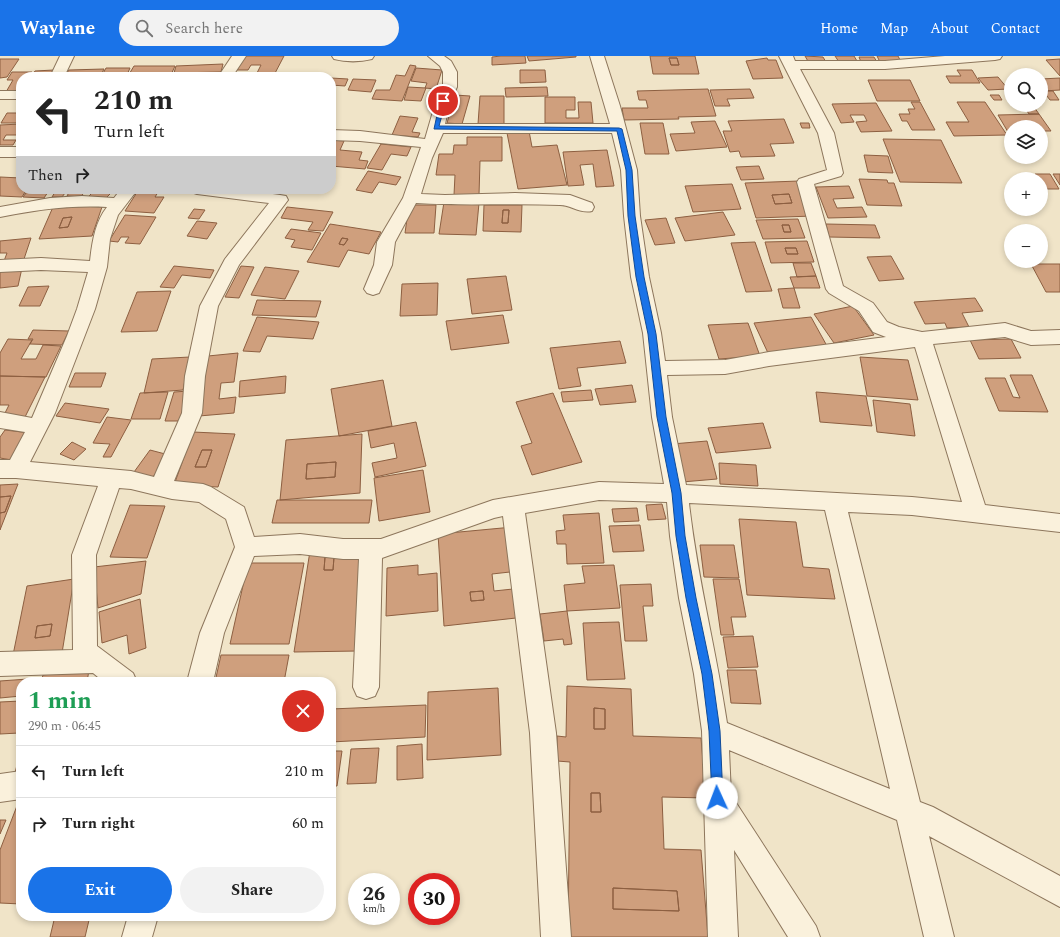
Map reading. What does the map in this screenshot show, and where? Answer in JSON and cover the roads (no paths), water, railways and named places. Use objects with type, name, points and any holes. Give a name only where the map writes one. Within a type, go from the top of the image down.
[{"type":"street","points":[[59,72],[67,56]]},
{"type":"street","points":[[228,72],[238,56]]},
{"type":"street","points":[[339,56],[357,58],[367,56]]},
{"type":"street","points":[[373,289],[383,265],[386,242],[411,198],[431,144],[443,101],[450,87],[450,72],[446,64],[435,56]]},
{"type":"street","points":[[597,56],[614,106],[629,170],[632,216],[637,254],[652,334],[662,417],[677,493],[682,544],[691,598],[707,674],[715,731],[723,937]]},
{"type":"street","points":[[922,339],[895,333],[880,327],[866,307],[835,290],[805,182],[835,173],[826,133],[789,61],[885,65],[995,56]]},
{"type":"street","points":[[0,95],[16,95]]},
{"type":"street","points":[[436,128],[619,129]]},
{"type":"street","points":[[336,135],[360,136],[431,144]]},
{"type":"street","points":[[0,152],[16,152]]},
{"type":"street","points":[[161,488],[192,413],[195,376],[209,306],[231,263],[280,200],[235,194]]},
{"type":"street","points":[[0,212],[50,203],[124,196]]},
{"type":"street","points":[[8,469],[38,427],[45,413],[86,309],[98,267],[101,239],[110,214],[124,196]]},
{"type":"street","points":[[411,198],[570,200],[586,207]]},
{"type":"street","points":[[0,266],[41,264],[98,267]]},
{"type":"street","points":[[656,368],[725,368],[769,359],[1005,330],[1031,338],[1060,337]]},
{"type":"street","points":[[922,339],[976,513]]},
{"type":"street","points":[[0,420],[38,427]]},
{"type":"street","points":[[8,469],[131,480],[161,488],[203,493],[236,514],[246,547],[212,633],[201,677]]},
{"type":"street","points":[[112,478],[84,555],[85,651],[117,677]]},
{"type":"street","points":[[246,547],[300,544],[343,549],[381,549],[493,509],[600,492],[677,493],[912,506],[1060,523]]},
{"type":"street","points":[[834,502],[939,937]]},
{"type":"street","points":[[513,506],[543,733],[556,937]]},
{"type":"street","points":[[366,687],[372,549]]},
{"type":"street","points":[[0,664],[96,661]]},
{"type":"street","points":[[715,731],[908,810],[1060,892]]},
{"type":"street","points":[[0,788],[16,786]]},
{"type":"street","points":[[717,798],[805,937]]},
{"type":"street","points":[[137,937],[142,921]]}]
